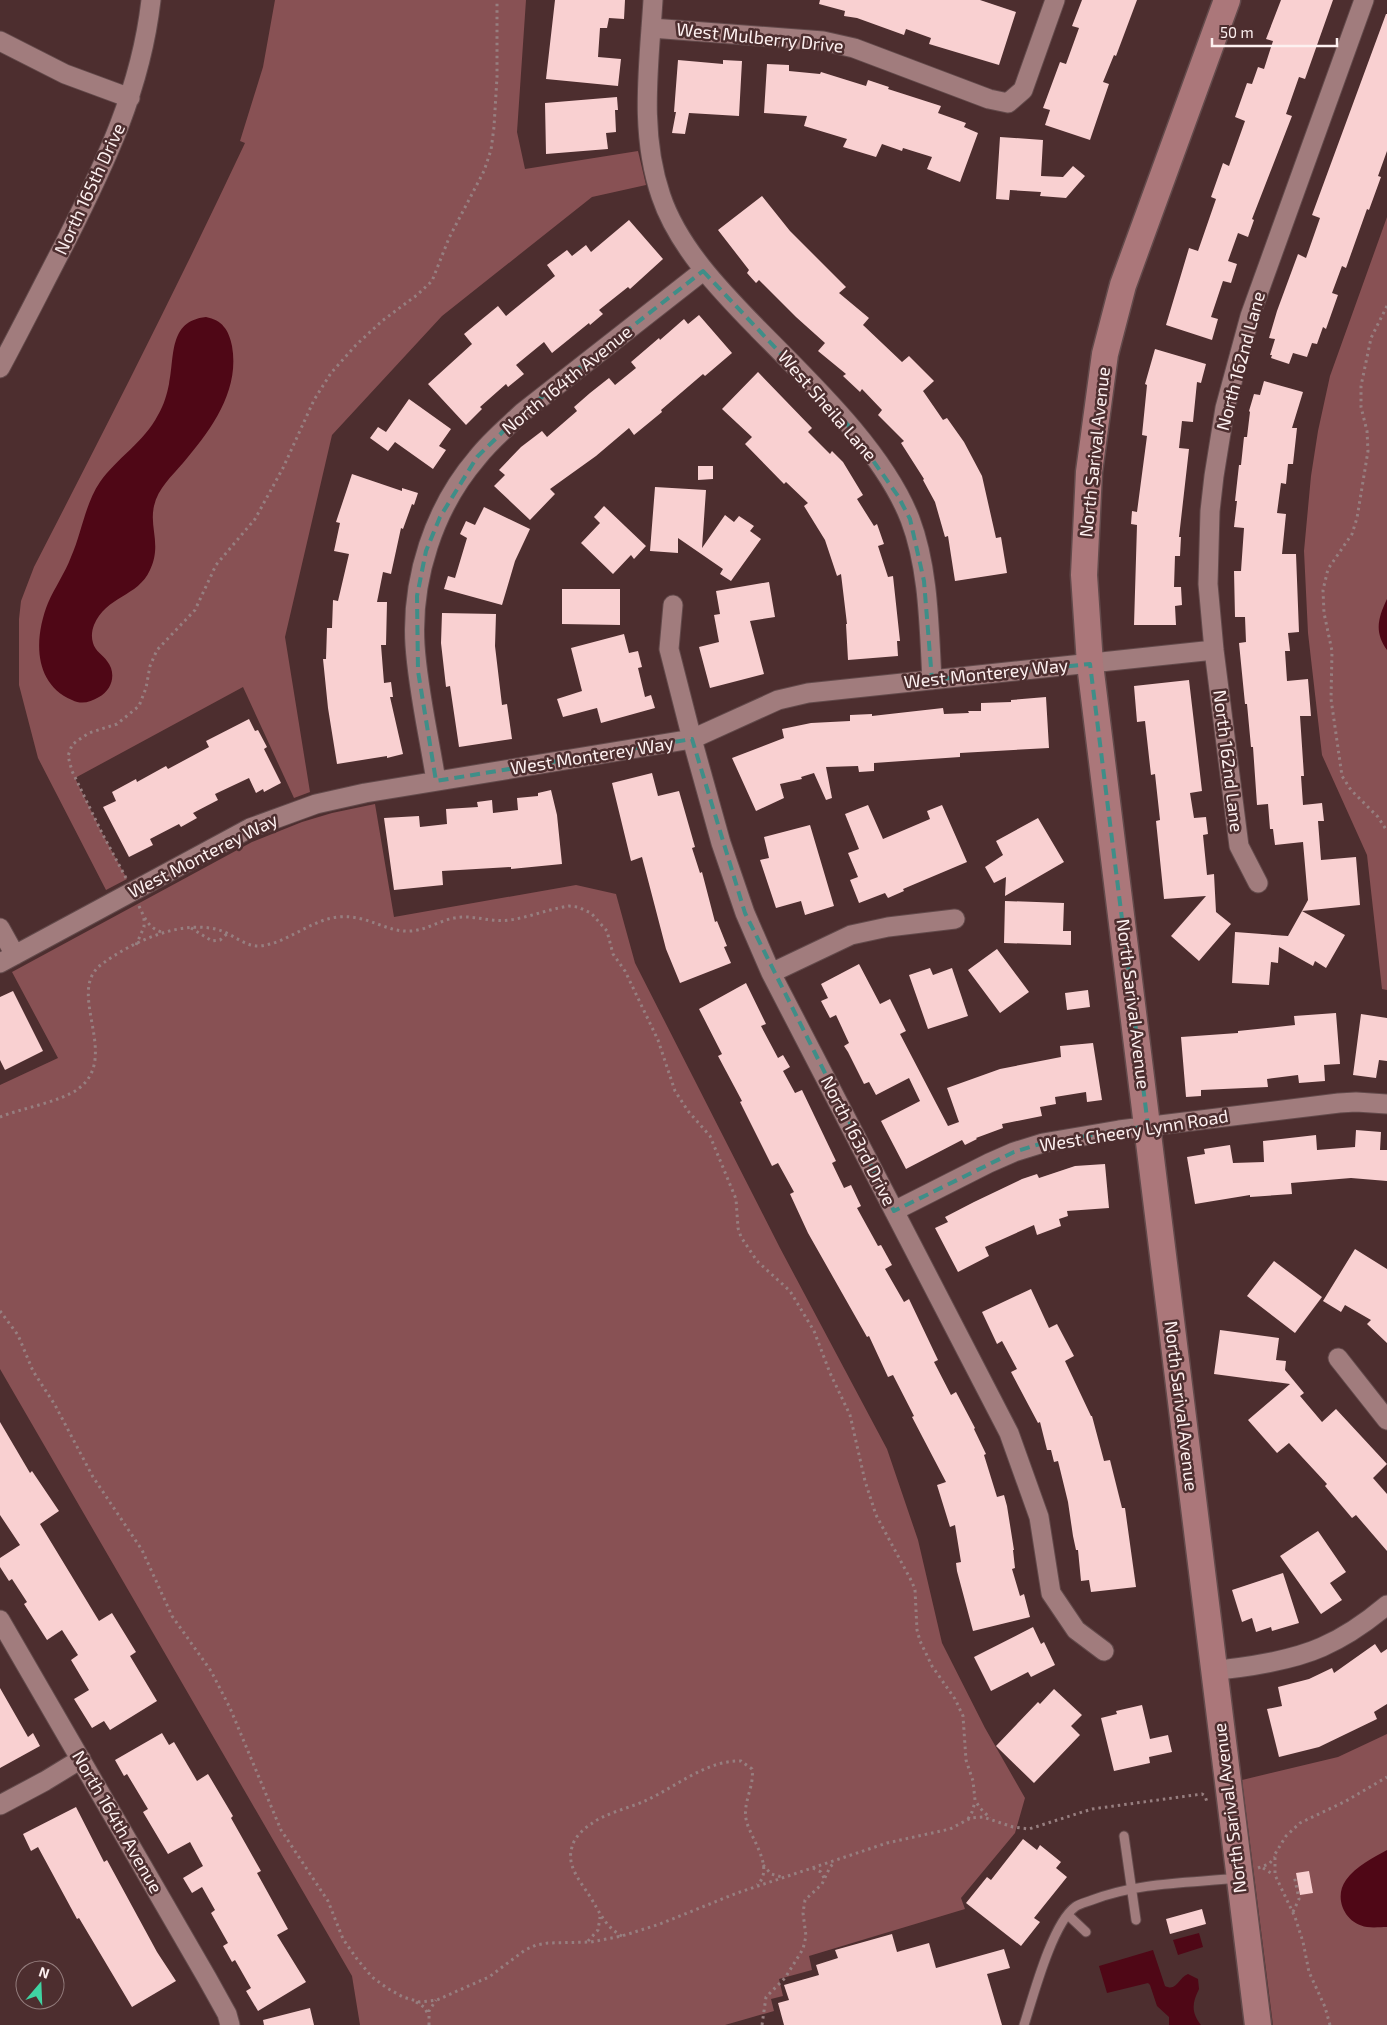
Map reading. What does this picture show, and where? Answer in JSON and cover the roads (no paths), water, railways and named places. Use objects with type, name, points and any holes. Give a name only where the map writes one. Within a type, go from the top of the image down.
[{"type":"street","name":"North 165th Drive","points":[[0,368],[7,338],[98,177],[113,145],[140,63],[151,0]]},
{"type":"street","points":[[653,0],[647,102],[649,152],[662,198],[686,244],[703,270]]},
{"type":"street","name":"West Mulberry Drive","points":[[651,28],[823,42],[854,48],[989,99],[1008,103],[1023,90],[1055,0]]},
{"type":"street","name":"North Sarival Avenue","points":[[1227,0],[1123,285],[1105,354],[1089,472],[1084,575],[1090,664],[1258,2025]]},
{"type":"street","name":"North 162nd Lane","points":[[1258,883],[1239,846],[1214,650],[1208,584],[1210,511],[1225,408],[1250,316],[1364,0]]},
{"type":"street","points":[[0,41],[65,74],[130,98]]},
{"type":"street","name":"West Sheila Lane","points":[[703,270],[848,425],[882,469],[898,496],[910,519],[924,581],[932,680]]},
{"type":"street","name":"North 164th Avenue","points":[[436,781],[418,671],[414,620],[426,551],[440,517],[462,477],[477,457],[501,432],[523,412],[703,270]]},
{"type":"street","name":"North 163rd Drive","points":[[673,604],[669,650],[721,843],[745,913],[772,973],[1010,1433],[1039,1517],[1051,1593],[1076,1630],[1104,1651]]},
{"type":"street","name":"West Monterey Way","points":[[7,959],[242,832],[283,814],[340,798],[692,740],[778,700],[808,693],[1214,650]]},
{"type":"street","points":[[772,973],[851,935],[888,927],[955,919]]},
{"type":"street","points":[[0,928],[7,959]]},
{"type":"street","name":"West Cheery Lynn Road","points":[[894,1211],[1014,1152],[1043,1143],[1148,1126],[1340,1103],[1387,1104]]},
{"type":"street","points":[[1338,1358],[1387,1420]]},
{"type":"street","points":[[1214,1670],[1238,1669],[1280,1660],[1322,1647],[1374,1616],[1387,1605]]},
{"type":"street","name":"North 164th Avenue","points":[[0,1620],[207,1978],[227,2014],[230,2025]]},
{"type":"street","points":[[0,1805],[81,1759]]},
{"type":"lane","points":[[1124,1836],[1136,1920]]},
{"type":"lane","points":[[1024,2025],[1060,1925],[1075,1907],[1113,1892],[1238,1871]]},
{"type":"lane","points":[[1068,1915],[1086,1932]]}]
